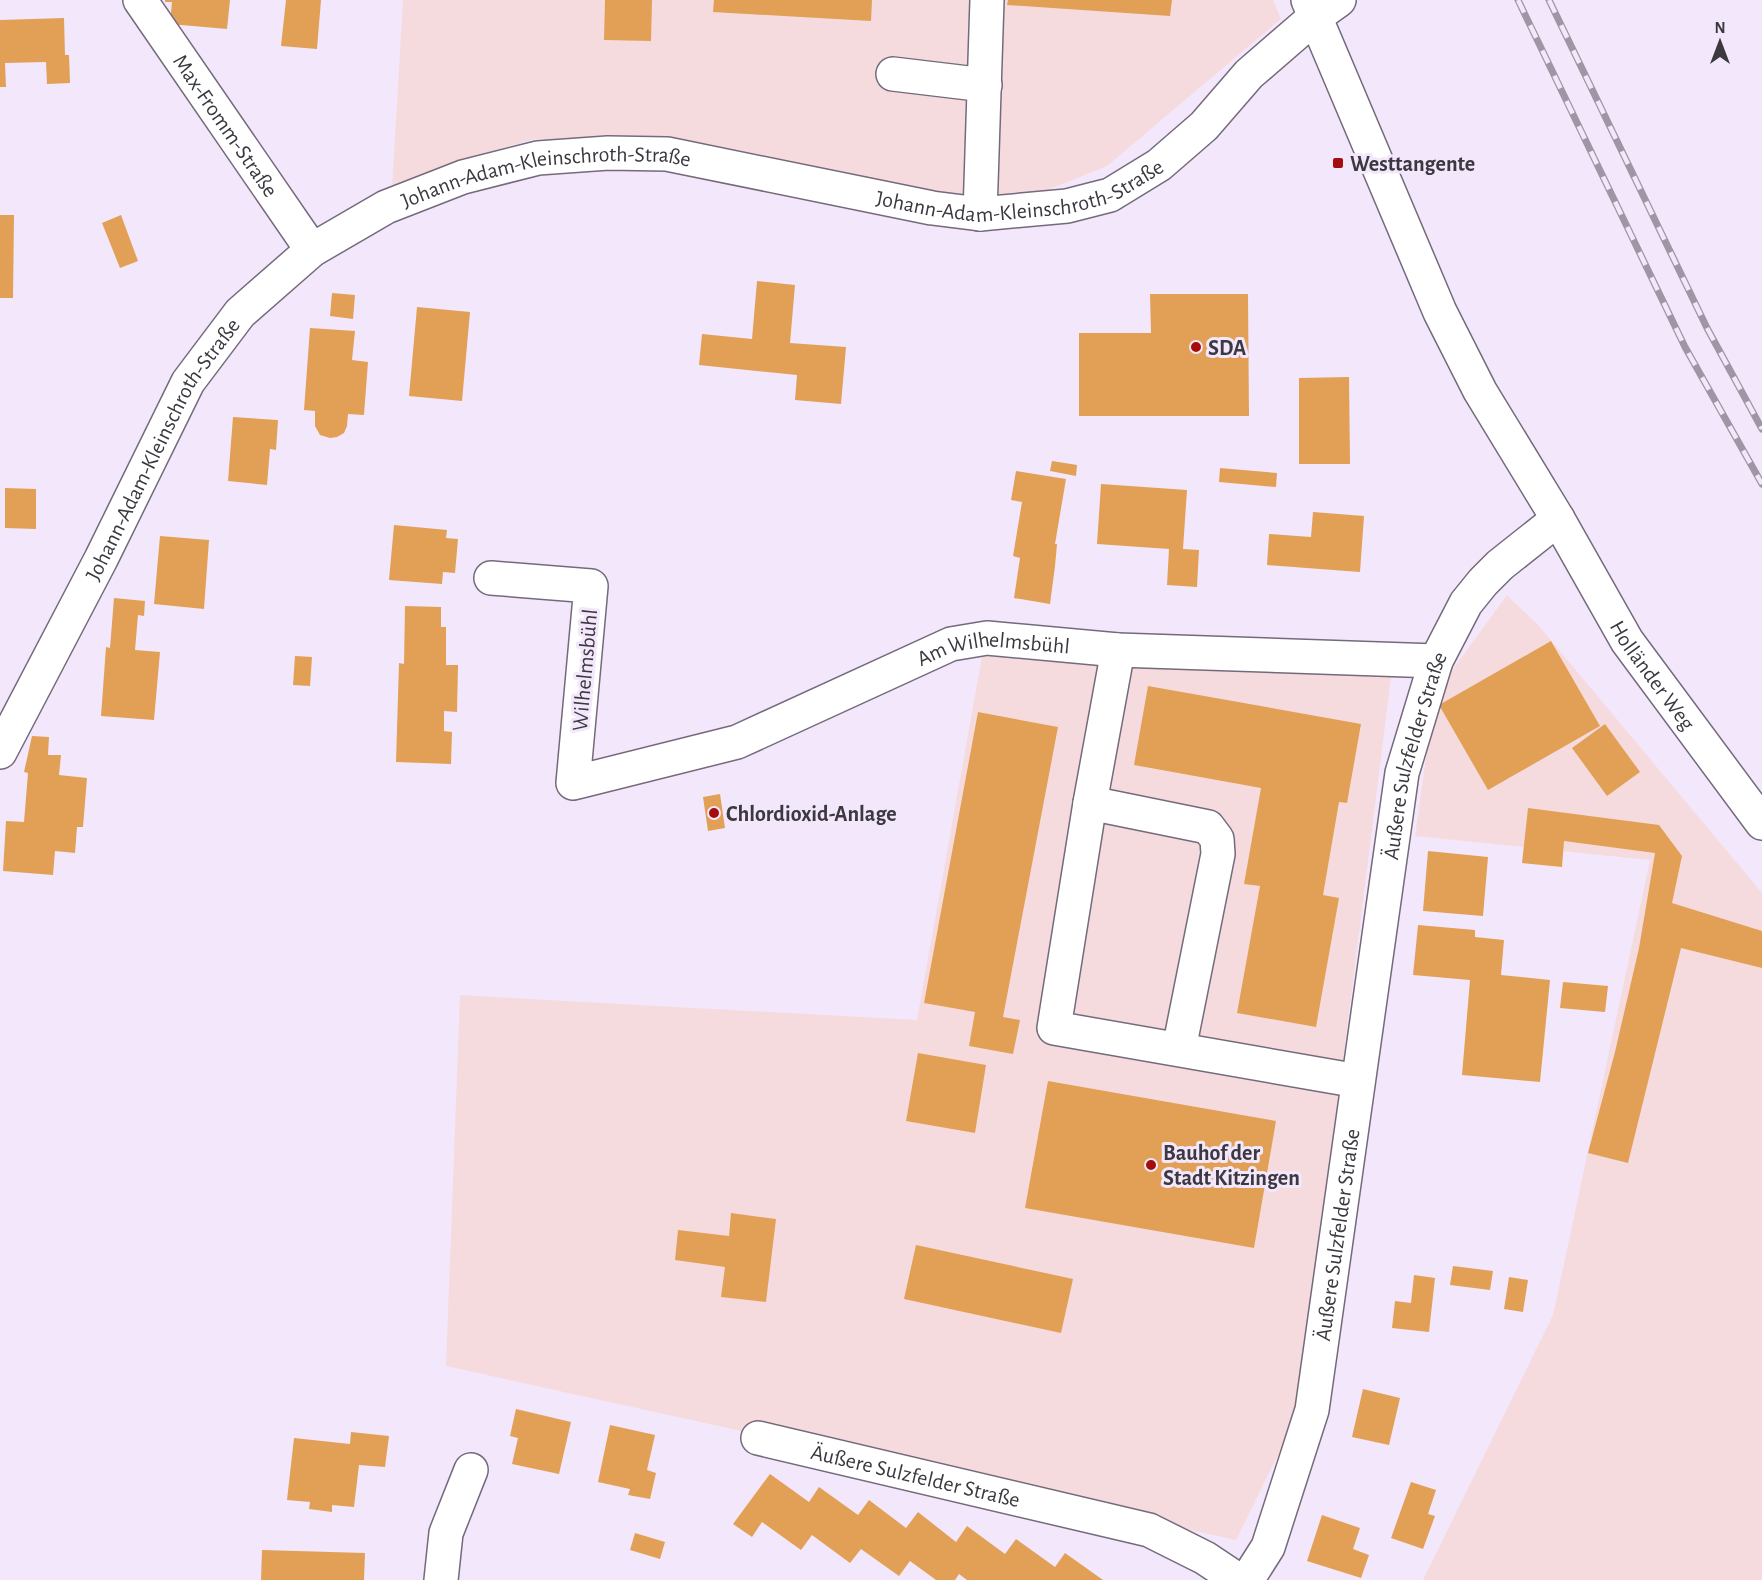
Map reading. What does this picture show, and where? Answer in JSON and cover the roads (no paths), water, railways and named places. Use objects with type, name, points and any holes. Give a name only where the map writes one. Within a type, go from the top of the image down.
[{"type":"street","name":"Max-Fromm-Straße","points":[[140,0],[312,250]]},
{"type":"street","points":[[980,214],[987,0]]},
{"type":"street","name":"Johann-Adam-Kleinschroth-Straße","points":[[0,752],[101,559],[188,382],[240,314],[312,250],[386,207],[463,177],[538,158],[608,153],[667,154],[932,208],[980,214],[1066,206],[1110,195],[1158,165],[1204,126],[1249,74],[1320,6]]},
{"type":"street","points":[[1320,6],[1440,312],[1480,391],[1558,519]]},
{"type":"street","points":[[892,74],[984,85]]},
{"type":"street","name":"Äußere Sulzfelder Straße","points":[[1247,1580],[1268,1547],[1312,1410],[1402,773],[1436,661],[1466,603],[1500,565],[1558,519]]},
{"type":"street","name":"Holländer Weg","points":[[1558,519],[1627,641],[1762,823]]},
{"type":"street","name":"Wilhelmsbühl","points":[[491,578],[591,586],[573,783]]},
{"type":"street","name":"Am Wilhelmsbühl","points":[[573,783],[737,742],[951,644],[987,638],[1119,650],[1436,661]]},
{"type":"street","points":[[1119,650],[1090,803],[1054,1028],[1358,1081]]},
{"type":"street","points":[[1090,803],[1208,826],[1217,839],[1218,854],[1179,1049]]},
{"type":"street","name":"Äußere Sulzfelder Straße","points":[[758,1438],[1149,1530],[1206,1558],[1238,1580]]},
{"type":"street","points":[[441,1580],[446,1533],[471,1470]]},
{"type":"railway","points":[[1518,0],[1685,347],[1762,484]]},
{"type":"railway","points":[[1549,0],[1707,328],[1762,429]]},
{"type":"place","name":"Westtangente","points":[[1338,163]]},
{"type":"place","name":"SDA","points":[[1196,347]]},
{"type":"place","name":"Chlordioxid-Anlage","points":[[714,813]]},
{"type":"place","name":"Bauhof der Stadt Kitzingen","points":[[1151,1165]]}]
